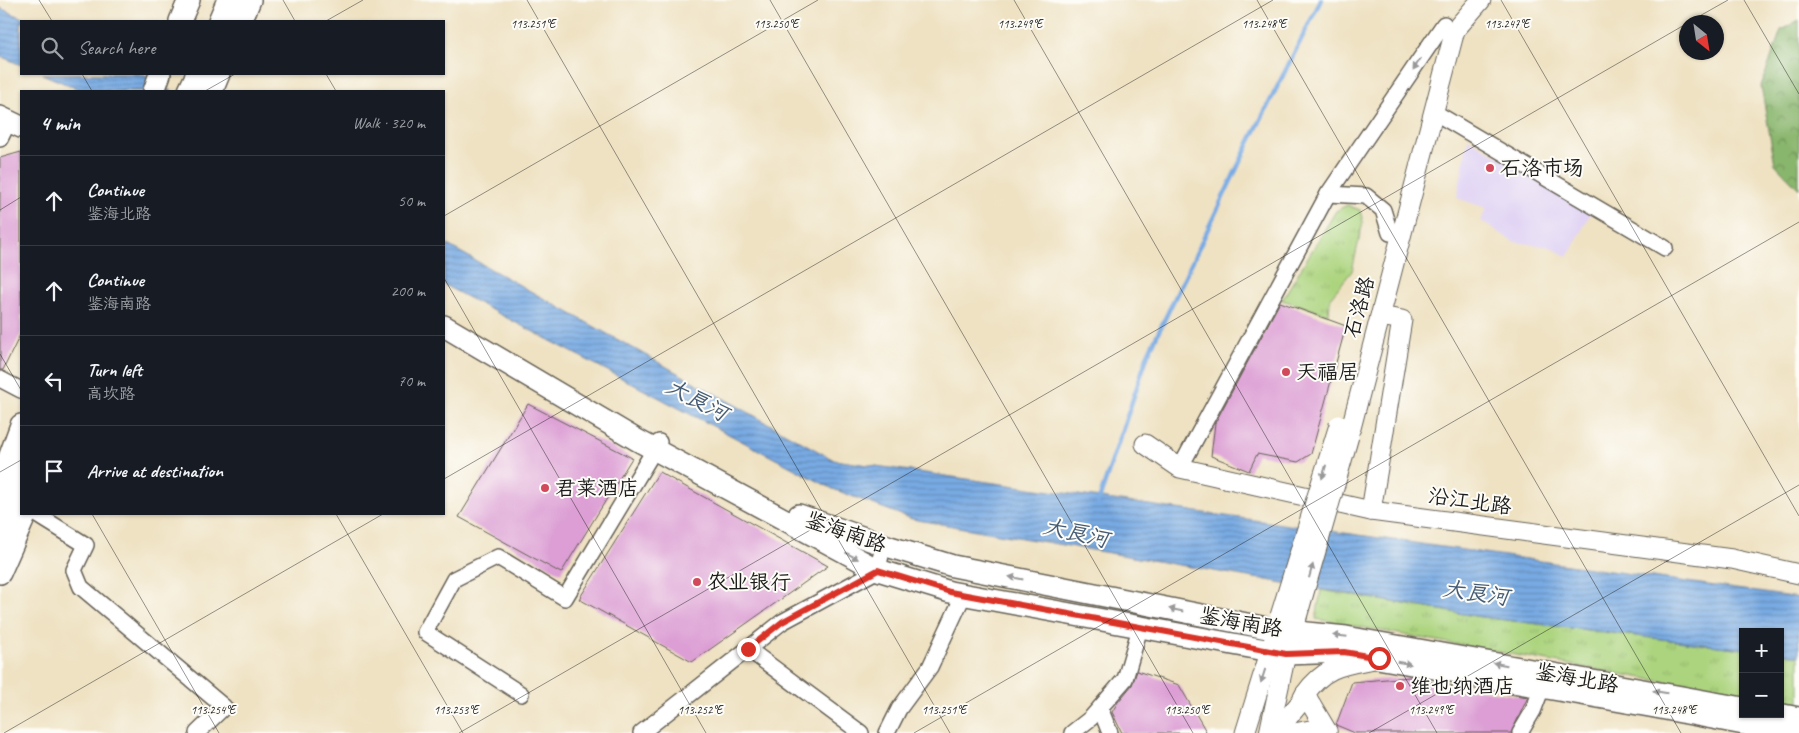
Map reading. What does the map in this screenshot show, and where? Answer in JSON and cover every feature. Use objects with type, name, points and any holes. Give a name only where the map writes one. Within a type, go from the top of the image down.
[{"type":"highway","points":[[204,20],[212,0]]},
{"type":"highway","points":[[221,20],[230,0]]},
{"type":"highway","points":[[174,90],[181,75]]},
{"type":"highway","points":[[191,90],[199,75]]},
{"type":"highway","points":[[0,504],[20,455]]},
{"type":"highway","points":[[0,543],[20,495]]},
{"type":"main road","points":[[180,20],[189,0]]},
{"type":"main road","points":[[241,20],[250,0]]},
{"type":"main road","points":[[154,90],[160,75]]},
{"type":"main road","points":[[212,90],[219,75]]},
{"type":"main road","name":"鉴海南路","points":[[445,317],[657,446],[789,512],[884,545],[954,566],[1287,624]]},
{"type":"main road","name":"鉴海南路","points":[[445,327],[878,570],[950,592],[1278,653]]},
{"type":"main road","points":[[0,481],[20,428]]},
{"type":"main road","points":[[0,573],[26,515]]},
{"type":"main road","name":"鉴海北路","points":[[1287,624],[1346,637],[1739,707]]},
{"type":"main road","name":"鉴海北路","points":[[1278,653],[1344,652],[1791,733]]},
{"type":"main road","points":[[1784,715],[1799,718]]},
{"type":"street","name":"石洛路","points":[[1345,426],[1390,233],[1444,24],[1464,0]]},
{"type":"street","name":"石洛路","points":[[1278,653],[1345,426],[1380,316],[1455,30],[1481,0]]},
{"type":"street","points":[[1180,468],[1328,194],[1444,24]]},
{"type":"street","points":[[1434,112],[1665,248]]},
{"type":"street","points":[[1328,194],[1366,196],[1383,210],[1390,233]]},
{"type":"street","points":[[1371,511],[1402,320],[1380,316]]},
{"type":"street","points":[[0,379],[20,389]]},
{"type":"street","name":"沿江北路","points":[[1145,444],[1180,468],[1371,511],[1732,559],[1799,574]]},
{"type":"street","points":[[521,694],[425,632],[454,579],[498,557],[565,598],[657,446]]},
{"type":"street","points":[[38,515],[86,545],[74,570],[81,588],[224,707],[197,733]]},
{"type":"street","points":[[641,733],[782,622],[878,570],[884,545]]},
{"type":"street","points":[[887,733],[899,710],[930,667],[962,596]]},
{"type":"street","points":[[1072,733],[1091,718],[1125,679],[1140,628]]},
{"type":"street","points":[[748,649],[861,733]]},
{"type":"street","points":[[1245,733],[1278,653]]},
{"type":"street","points":[[1269,733],[1278,653]]},
{"type":"street","points":[[1275,733],[1300,703],[1316,679],[1341,665],[1379,658]]},
{"type":"street","points":[[1520,733],[1533,711],[1541,690]]},
{"type":"street","points":[[1305,694],[1329,732]]},
{"type":"street","points":[[1100,708],[1110,733]]},
{"type":"street","points":[[1294,733],[1310,730],[1329,732]]},
{"type":"shaded area","name":"石洛市场","points":[[1468,138],[1591,212],[1568,257],[1550,247],[1514,242],[1481,221],[1486,208],[1457,198]]},
{"type":"green space","points":[[1799,20],[1799,189],[1775,164],[1761,86],[1781,30]]},
{"type":"green space","points":[[1347,205],[1360,210],[1363,222],[1352,271],[1330,298],[1328,314],[1282,300],[1336,211]]},
{"type":"green space","points":[[1321,590],[1481,617],[1739,649],[1739,695],[1316,619]]},
{"type":"green space","points":[[1784,654],[1799,656],[1799,706],[1784,704]]},
{"type":"water","points":[[0,8],[27,20],[20,20],[20,65],[0,56]]},
{"type":"water","points":[[44,75],[143,75],[170,90],[81,90]]},
{"type":"water","name":"大良河","points":[[445,244],[834,460],[1799,598],[1799,656],[1784,654],[1784,628],[1739,628],[1739,649],[1481,617],[912,519],[833,489],[445,286]]},
{"type":"building","points":[[20,152],[20,335],[3,370],[0,370],[0,158]]},
{"type":"building","name":"天福居","points":[[1280,302],[1346,326],[1311,454],[1298,462],[1257,454],[1249,471],[1211,456],[1215,423]]},
{"type":"building","name":"君莱酒店","points":[[528,404],[632,458],[561,573],[459,517]]},
{"type":"building","name":"农业银行","points":[[659,472],[828,566],[692,662],[579,599]]},
{"type":"building","points":[[1137,671],[1179,685],[1207,733],[1122,733],[1112,712],[1132,685]]},
{"type":"building","points":[[1410,677],[1435,683],[1528,697],[1511,733],[1355,733],[1336,725],[1352,682]]},
{"type":"waterway","points":[[1098,503],[1148,354],[1249,143],[1321,0]]},
{"type":"place","name":"石洛市场","points":[[1490,168]]},
{"type":"place","name":"天福居","points":[[1286,372]]},
{"type":"place","name":"君莱酒店","points":[[545,488]]},
{"type":"place","name":"农业银行","points":[[697,582]]},
{"type":"place","name":"维也纳酒店","points":[[1400,686]]},
{"type":"route","points":[[748,649],[782,622],[878,570],[950,592],[1286,654],[1344,652],[1379,658]]}]
